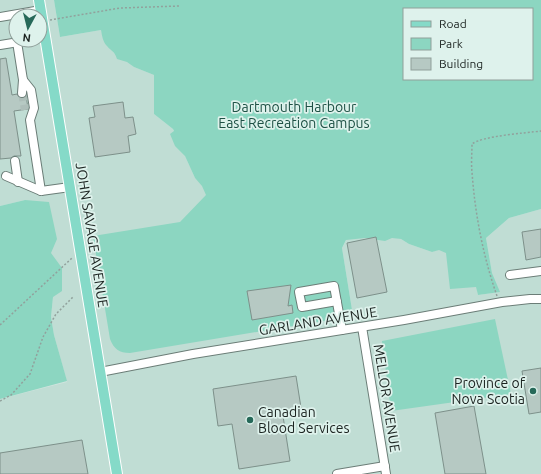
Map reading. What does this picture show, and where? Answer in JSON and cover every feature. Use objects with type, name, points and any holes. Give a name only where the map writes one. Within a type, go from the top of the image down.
[{"type":"main road","name":"JOHN SAVAGE AVENUE","points":[[45,48],[81,250],[117,474]]},
{"type":"street","points":[[0,17],[40,5]]},
{"type":"street","points":[[18,48],[23,80],[22,93]]},
{"type":"street","points":[[23,80],[31,90],[34,108],[30,120]]},
{"type":"street","points":[[25,110],[30,120],[41,191]]},
{"type":"street","points":[[15,161],[18,182]]},
{"type":"street","points":[[6,176],[41,191],[70,187]]},
{"type":"street","points":[[510,275],[541,271]]},
{"type":"street","name":"GARLAND AVENUE","points":[[100,372],[200,353],[362,327],[502,302],[541,299]]},
{"type":"street","points":[[336,301],[342,330]]},
{"type":"street","name":"MELLOR AVENUE","points":[[362,327],[386,470]]},
{"type":"street","points":[[337,474],[386,470]]},
{"type":"path","points":[[48,20],[120,8],[179,6]]},
{"type":"path","points":[[502,302],[497,295],[488,269],[481,239],[472,173],[472,144],[475,141],[485,139],[541,131]]},
{"type":"path","points":[[0,325],[81,250]]},
{"type":"path","points":[[0,401],[11,395],[30,374],[43,338],[56,314],[73,297]]},
{"type":"shaded area","points":[[0,0],[54,0],[60,37],[101,30],[103,38],[134,67],[154,75],[154,114],[173,129],[195,178],[353,316],[342,248],[349,235],[393,237],[432,252],[446,247],[470,247],[478,295],[499,292],[492,273],[486,238],[509,218],[541,209],[541,474],[0,474],[0,399],[67,382],[54,335],[51,317],[53,297],[50,253],[25,200],[0,206]]},
{"type":"green space","name":"Dartmouth Harbour East Recreation Campus","points":[[54,0],[541,0],[541,209],[509,218],[486,238],[492,273],[500,292],[478,295],[476,287],[450,289],[446,253],[439,250],[432,252],[409,244],[401,239],[392,238],[385,241],[365,238],[346,240],[342,248],[353,316],[130,353],[120,351],[115,348],[110,339],[93,236],[180,222],[206,195],[202,186],[195,178],[185,156],[175,146],[170,134],[174,131],[173,129],[154,114],[154,75],[134,67],[127,62],[117,59],[105,43],[101,30],[60,37]]},
{"type":"green space","points":[[25,200],[49,202],[57,239],[51,253],[62,268],[62,291],[53,297],[51,317],[54,335],[67,381],[0,399],[0,206]]},
{"type":"green space","points":[[495,319],[511,394],[391,411],[382,341]]},
{"type":"building","points":[[6,58],[12,95],[17,94],[21,98],[26,96],[28,109],[14,111],[21,156],[0,159],[0,59]]},
{"type":"building","points":[[123,102],[125,118],[133,117],[136,134],[128,136],[130,152],[95,157],[89,118],[95,117],[93,106]]},
{"type":"building","points":[[541,229],[541,257],[526,260],[522,232]]},
{"type":"building","points":[[376,237],[387,292],[357,298],[347,243]]},
{"type":"building","points":[[291,285],[288,306],[292,305],[293,313],[252,320],[247,291]]},
{"type":"building","name":"Province of Nova Scotia","points":[[541,368],[541,412],[529,414],[522,371]]},
{"type":"building","name":"Canadian Blood Services","points":[[296,376],[302,414],[283,416],[290,461],[239,469],[232,424],[218,426],[213,389]]},
{"type":"building","points":[[474,406],[486,474],[445,474],[435,413]]},
{"type":"building","points":[[82,440],[88,474],[0,474],[0,453]]},
{"type":"tunnel","points":[[22,93],[25,110]]},
{"type":"place","name":"Province of Nova Scotia","points":[[533,391]]},
{"type":"place","name":"Canadian Blood Services","points":[[250,420]]}]
